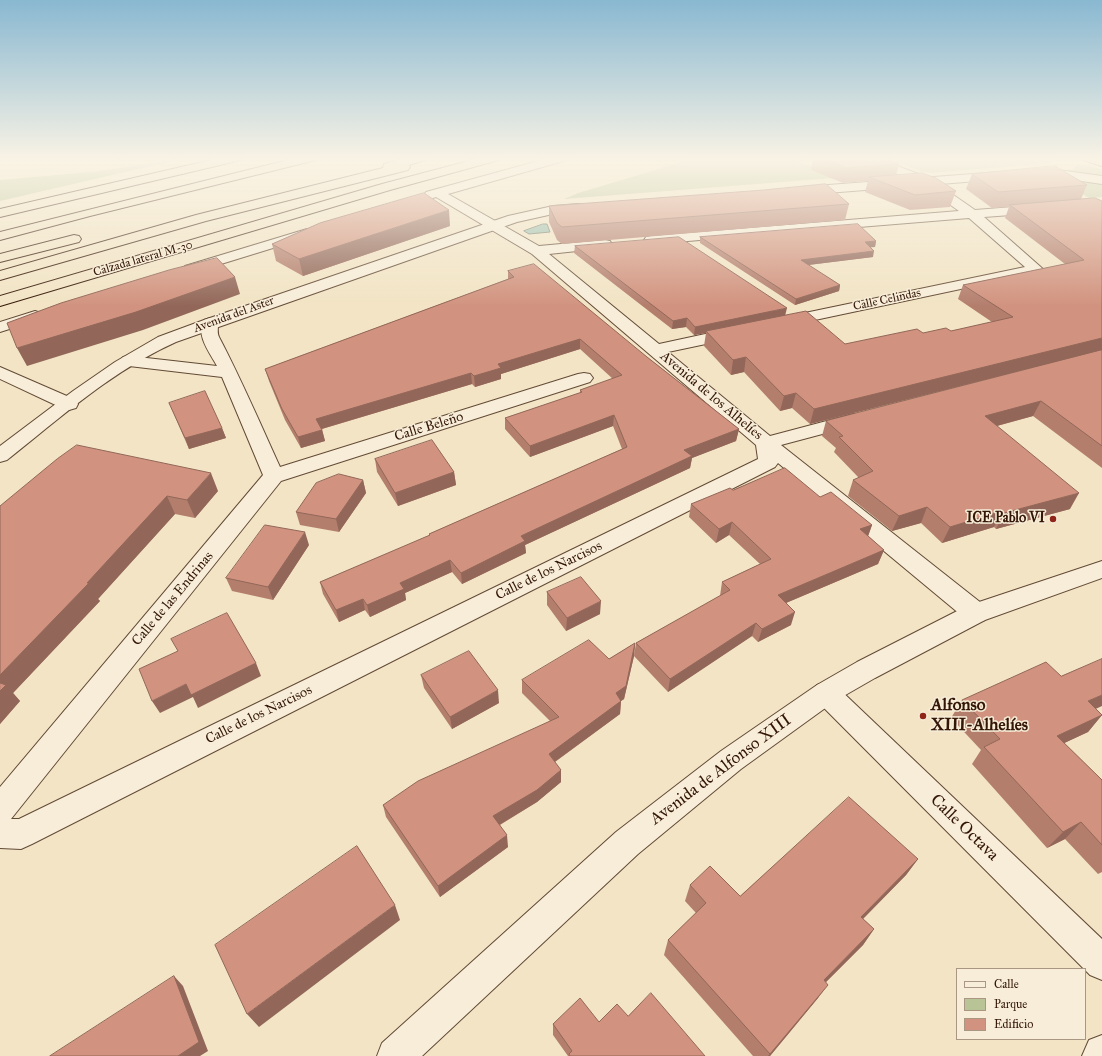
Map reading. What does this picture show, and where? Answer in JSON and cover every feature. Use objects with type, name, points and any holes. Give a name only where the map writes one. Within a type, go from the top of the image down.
[{"type":"highway","points":[[0,213],[25,207]]},
{"type":"highway","points":[[0,236],[110,207]]},
{"type":"highway","points":[[122,227],[199,207]]},
{"type":"highway","points":[[0,276],[246,207]]},
{"type":"highway","name":"Calzada lateral M-30","points":[[0,301],[317,207]]},
{"type":"highway","points":[[0,258],[84,237]]},
{"type":"street","name":"Avenida de los Alhelíes","points":[[463,207],[536,250],[766,443],[976,613]]},
{"type":"street","name":"Avenida del Aster","points":[[0,456],[69,404],[129,362],[165,341],[210,323],[494,225],[534,213],[589,207]]},
{"type":"street","points":[[963,207],[973,214]]},
{"type":"street","points":[[635,242],[1052,208]]},
{"type":"street","name":"Calle Celindas","points":[[770,325],[1036,269],[973,214]]},
{"type":"street","points":[[174,274],[317,230]]},
{"type":"street","points":[[680,238],[699,250]]},
{"type":"street","points":[[536,250],[620,243]]},
{"type":"street","points":[[782,305],[801,318]]},
{"type":"street","points":[[0,327],[45,313]]},
{"type":"street","points":[[210,323],[209,334],[229,373],[274,476]]},
{"type":"street","points":[[656,350],[748,330]]},
{"type":"street","points":[[129,362],[229,373]]},
{"type":"street","points":[[0,372],[69,404]]},
{"type":"street","name":"Calle Beleño","points":[[274,476],[584,378]]},
{"type":"street","points":[[766,443],[873,415]]},
{"type":"street","name":"Calle de los Narcisos","points":[[0,833],[21,834],[768,462],[766,443]]},
{"type":"street","name":"Calle de las Endrinas","points":[[0,809],[274,476]]},
{"type":"street","name":"Avenida de Alfonso XIII","points":[[395,1056],[627,843],[730,760],[826,693],[866,670],[976,613],[1102,569]]},
{"type":"street","name":"Calle Octava","points":[[826,693],[1102,963]]},
{"type":"shaded area","points":[[547,224],[550,232],[529,234],[524,231]]},
{"type":"building","points":[[374,207],[445,207],[449,210],[299,259],[272,244],[320,223]]},
{"type":"building","points":[[550,207],[808,207],[562,227],[557,223]]},
{"type":"building","points":[[1013,207],[1102,207],[1102,338],[814,409],[796,393],[784,396],[746,357],[733,360],[706,331],[806,311],[845,344],[917,329],[923,333],[946,328],[951,331],[1013,317],[963,285],[1084,260]]},
{"type":"building","points":[[858,224],[876,241],[865,242],[874,251],[801,260],[840,285],[796,299],[700,237]]},
{"type":"building","points":[[679,237],[787,308],[695,327],[687,318],[673,321],[575,246]]},
{"type":"building","points":[[217,258],[235,277],[136,312],[17,348],[7,323],[61,303],[169,270]]},
{"type":"building","points":[[534,264],[647,357],[739,429],[684,450],[692,456],[521,536],[525,541],[461,573],[450,560],[400,583],[404,589],[367,605],[363,599],[336,610],[320,582],[430,535],[429,534],[627,447],[614,415],[530,446],[505,418],[582,392],[580,390],[622,375],[580,339],[498,364],[501,368],[474,376],[471,373],[316,419],[322,430],[298,437],[282,409],[265,369],[514,277],[508,271]]},
{"type":"building","points":[[1102,350],[1102,446],[1041,401],[985,416],[1079,493],[1004,513],[1002,511],[950,527],[927,507],[899,516],[853,480],[873,471],[839,437],[843,436],[826,421]]},
{"type":"building","points":[[205,391],[222,428],[185,438],[169,403]]},
{"type":"building","points":[[432,440],[454,472],[395,493],[375,459]]},
{"type":"building","points":[[77,445],[211,473],[187,500],[167,496],[87,583],[89,583],[0,675],[0,506],[57,459]]},
{"type":"building","points":[[785,468],[820,497],[831,492],[872,525],[860,529],[884,550],[778,595],[795,612],[762,629],[756,623],[670,679],[636,643],[730,590],[722,582],[771,559],[732,522],[719,529],[691,504],[730,488],[733,490]]},
{"type":"building","points":[[339,474],[363,480],[336,519],[296,512],[316,483]]},
{"type":"building","points":[[265,525],[305,532],[268,587],[226,578]]},
{"type":"building","points":[[581,577],[601,601],[567,618],[547,592]]},
{"type":"building","points":[[227,613],[256,663],[191,695],[186,684],[152,701],[139,669],[178,651],[171,639]]},
{"type":"building","points":[[589,640],[609,659],[635,643],[626,686],[616,693],[621,701],[549,754],[561,770],[537,790],[493,816],[507,835],[438,886],[383,805],[418,781],[559,717],[522,680]]},
{"type":"building","points":[[469,651],[498,690],[450,717],[421,675]]},
{"type":"building","points":[[1102,659],[1102,695],[1088,701],[1102,715],[1057,736],[1102,780],[1102,845],[1081,822],[1063,832],[984,747],[1000,739],[962,700],[1046,662],[1061,676]]},
{"type":"building","points":[[0,683],[6,685],[0,691]]},
{"type":"building","points":[[849,797],[918,859],[861,917],[874,929],[824,980],[828,985],[770,1054],[668,940],[706,903],[690,885],[710,866],[740,896]]},
{"type":"building","points":[[357,846],[395,905],[247,1014],[215,945]]},
{"type":"building","points":[[174,976],[199,1042],[178,1056],[50,1056]]},
{"type":"building","points":[[651,993],[705,1056],[570,1056],[569,1054],[572,1051],[553,1024],[580,998],[599,1022],[617,1004],[628,1016]]},
{"type":"place","name":"ICE Pablo VI","points":[[1053,519]]},
{"type":"place","name":"Alfonso XIII-Alhelíes","points":[[923,716]]}]
